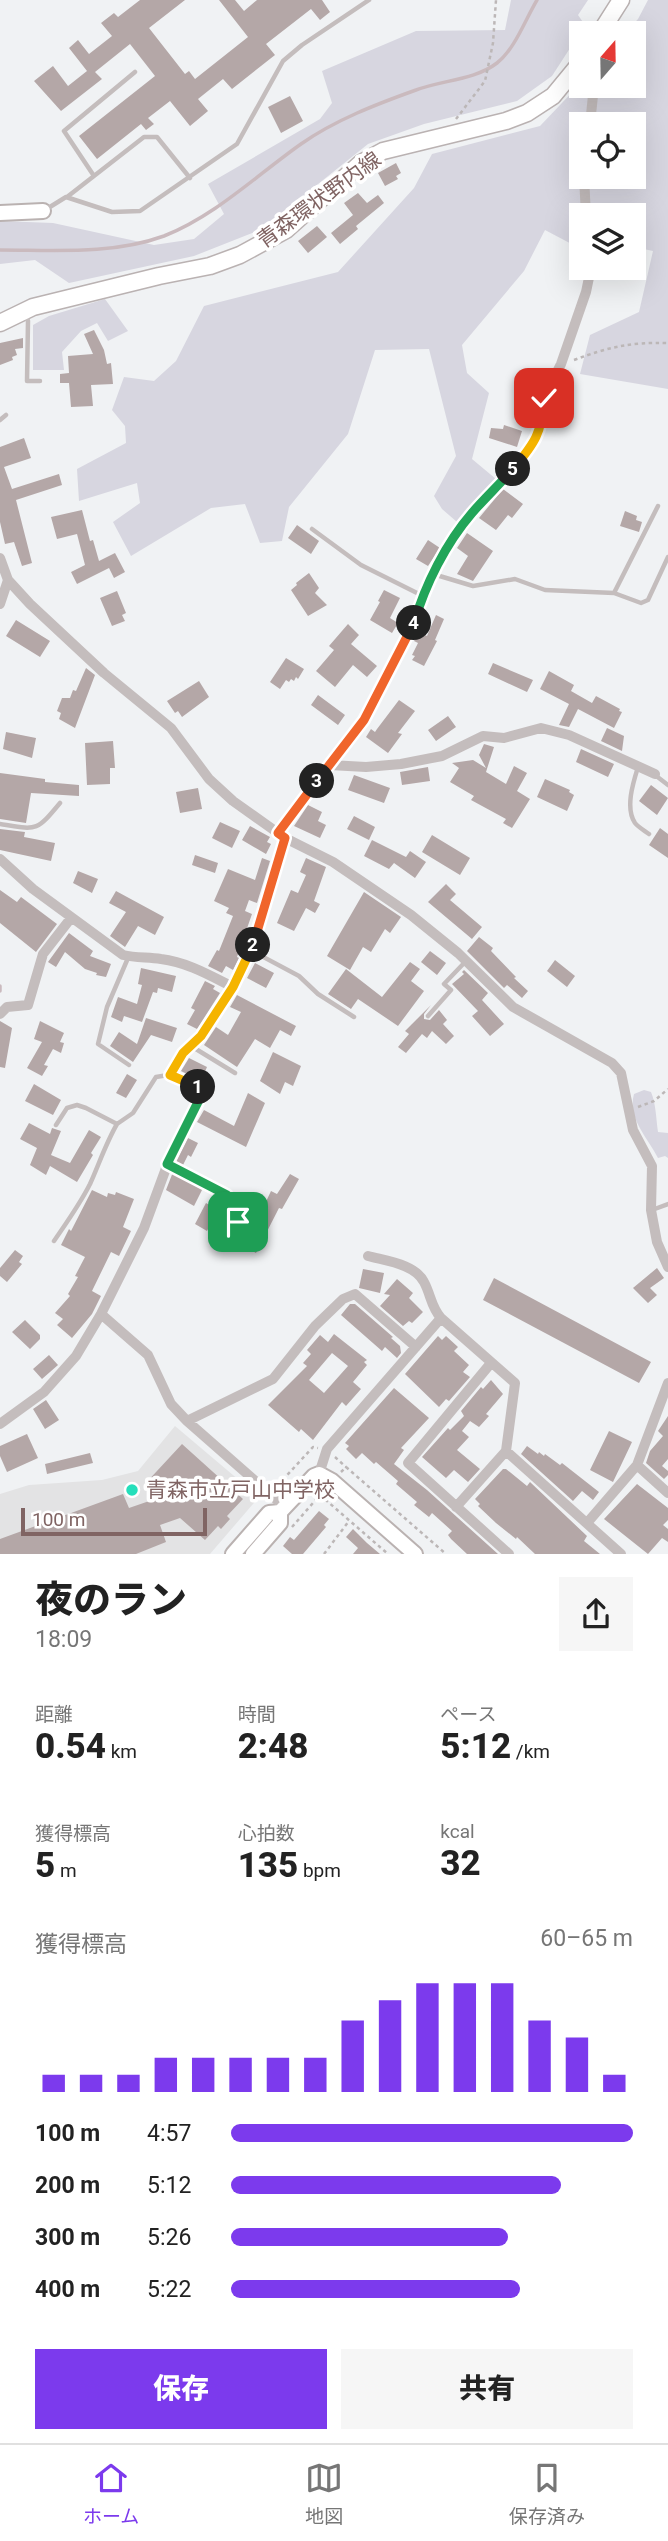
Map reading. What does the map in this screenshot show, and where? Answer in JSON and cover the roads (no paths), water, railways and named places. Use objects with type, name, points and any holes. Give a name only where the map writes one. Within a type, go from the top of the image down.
[{"type":"main road","points":[[608,21],[621,0]]},
{"type":"main road","name":"青森環状野内線","points":[[0,323],[23,311],[82,294],[210,267],[240,255],[286,230],[361,163],[383,151],[527,113],[553,96],[569,77]]},
{"type":"street","points":[[0,214],[43,211]]},
{"type":"street","points":[[0,1424],[44,1392],[76,1356],[101,1314],[144,1228],[167,1164],[204,1090],[170,1075],[183,1053],[201,1036],[233,987],[251,950],[274,881],[281,836],[364,720],[412,628],[432,573],[470,514],[533,445],[543,422],[544,398],[561,364],[589,280]]},
{"type":"street","points":[[0,558],[4,585],[0,604]]},
{"type":"street","points":[[4,585],[30,604],[104,673],[171,728],[209,779],[233,801],[281,836],[370,885],[411,915],[466,961],[513,1007],[612,1063],[621,1073],[633,1130],[652,1167],[652,1210],[657,1242],[668,1267]]},
{"type":"street","points":[[330,765],[366,767],[401,764],[442,756],[483,736],[504,738],[541,728],[569,735],[655,774]]},
{"type":"street","points":[[0,859],[33,890],[123,955],[162,959],[198,970],[233,987]]},
{"type":"street","points":[[0,1014],[7,1007],[28,1004],[44,954],[71,918]]},
{"type":"street","points":[[368,1256],[411,1269],[423,1279],[434,1310],[441,1318],[515,1383],[506,1451],[456,1507]]},
{"type":"street","points":[[187,1421],[273,1378],[315,1326],[343,1299],[355,1294],[416,1347]]},
{"type":"street","points":[[101,1314],[148,1355],[171,1404],[282,1509]]},
{"type":"street","points":[[325,1478],[327,1449],[441,1318]]},
{"type":"street","points":[[491,1363],[408,1463],[509,1554]]},
{"type":"street","points":[[587,1523],[637,1465],[667,1388]]},
{"type":"street","points":[[506,1451],[621,1554]]},
{"type":"street","points":[[637,1465],[668,1493]]},
{"type":"street","points":[[233,1554],[270,1513],[282,1509],[314,1476],[325,1478],[415,1554]]},
{"type":"street","points":[[253,1554],[280,1523],[282,1509]]},
{"type":"lane","points":[[66,197],[112,212],[140,211],[237,144],[283,61],[369,0]]},
{"type":"lane","points":[[94,176],[65,131],[135,72]]},
{"type":"lane","points":[[43,211],[66,197],[144,137],[157,137],[190,178]]},
{"type":"lane","points":[[23,311],[29,321],[27,381],[40,381]]},
{"type":"lane","points":[[0,420],[6,415]]},
{"type":"lane","points":[[614,593],[658,506]]},
{"type":"lane","points":[[312,529],[361,565],[422,596]]},
{"type":"lane","points":[[432,573],[473,586],[515,579],[545,590],[614,593],[641,603],[648,600],[668,557]]},
{"type":"lane","points":[[638,767],[633,782],[631,810],[635,824],[649,834]]},
{"type":"lane","points":[[655,774],[668,785]]},
{"type":"lane","points":[[0,824],[33,829],[43,824],[60,803]]},
{"type":"lane","points":[[251,950],[299,976],[318,994],[354,1017]]},
{"type":"lane","points":[[128,956],[107,1007],[98,1044],[129,1065]]},
{"type":"lane","points":[[428,1016],[451,990],[444,984],[466,961]]},
{"type":"lane","points":[[191,1045],[235,1073]]},
{"type":"lane","points":[[54,1241],[90,1183],[117,1124],[133,1113],[156,1077],[170,1075]]},
{"type":"lane","points":[[56,1125],[67,1108],[77,1105],[117,1124]]},
{"type":"lane","points":[[167,1164],[227,1195],[238,1222]]},
{"type":"lane","points":[[652,1210],[668,1204]]},
{"type":"waterway","points":[[0,250],[103,249],[144,242],[183,228],[328,127],[401,95],[488,69],[509,50],[537,0]]},
{"type":"waterway","points":[[0,986],[0,991]]},
{"type":"place","name":"青森市立戸山中学校","points":[[132,1490]]}]
